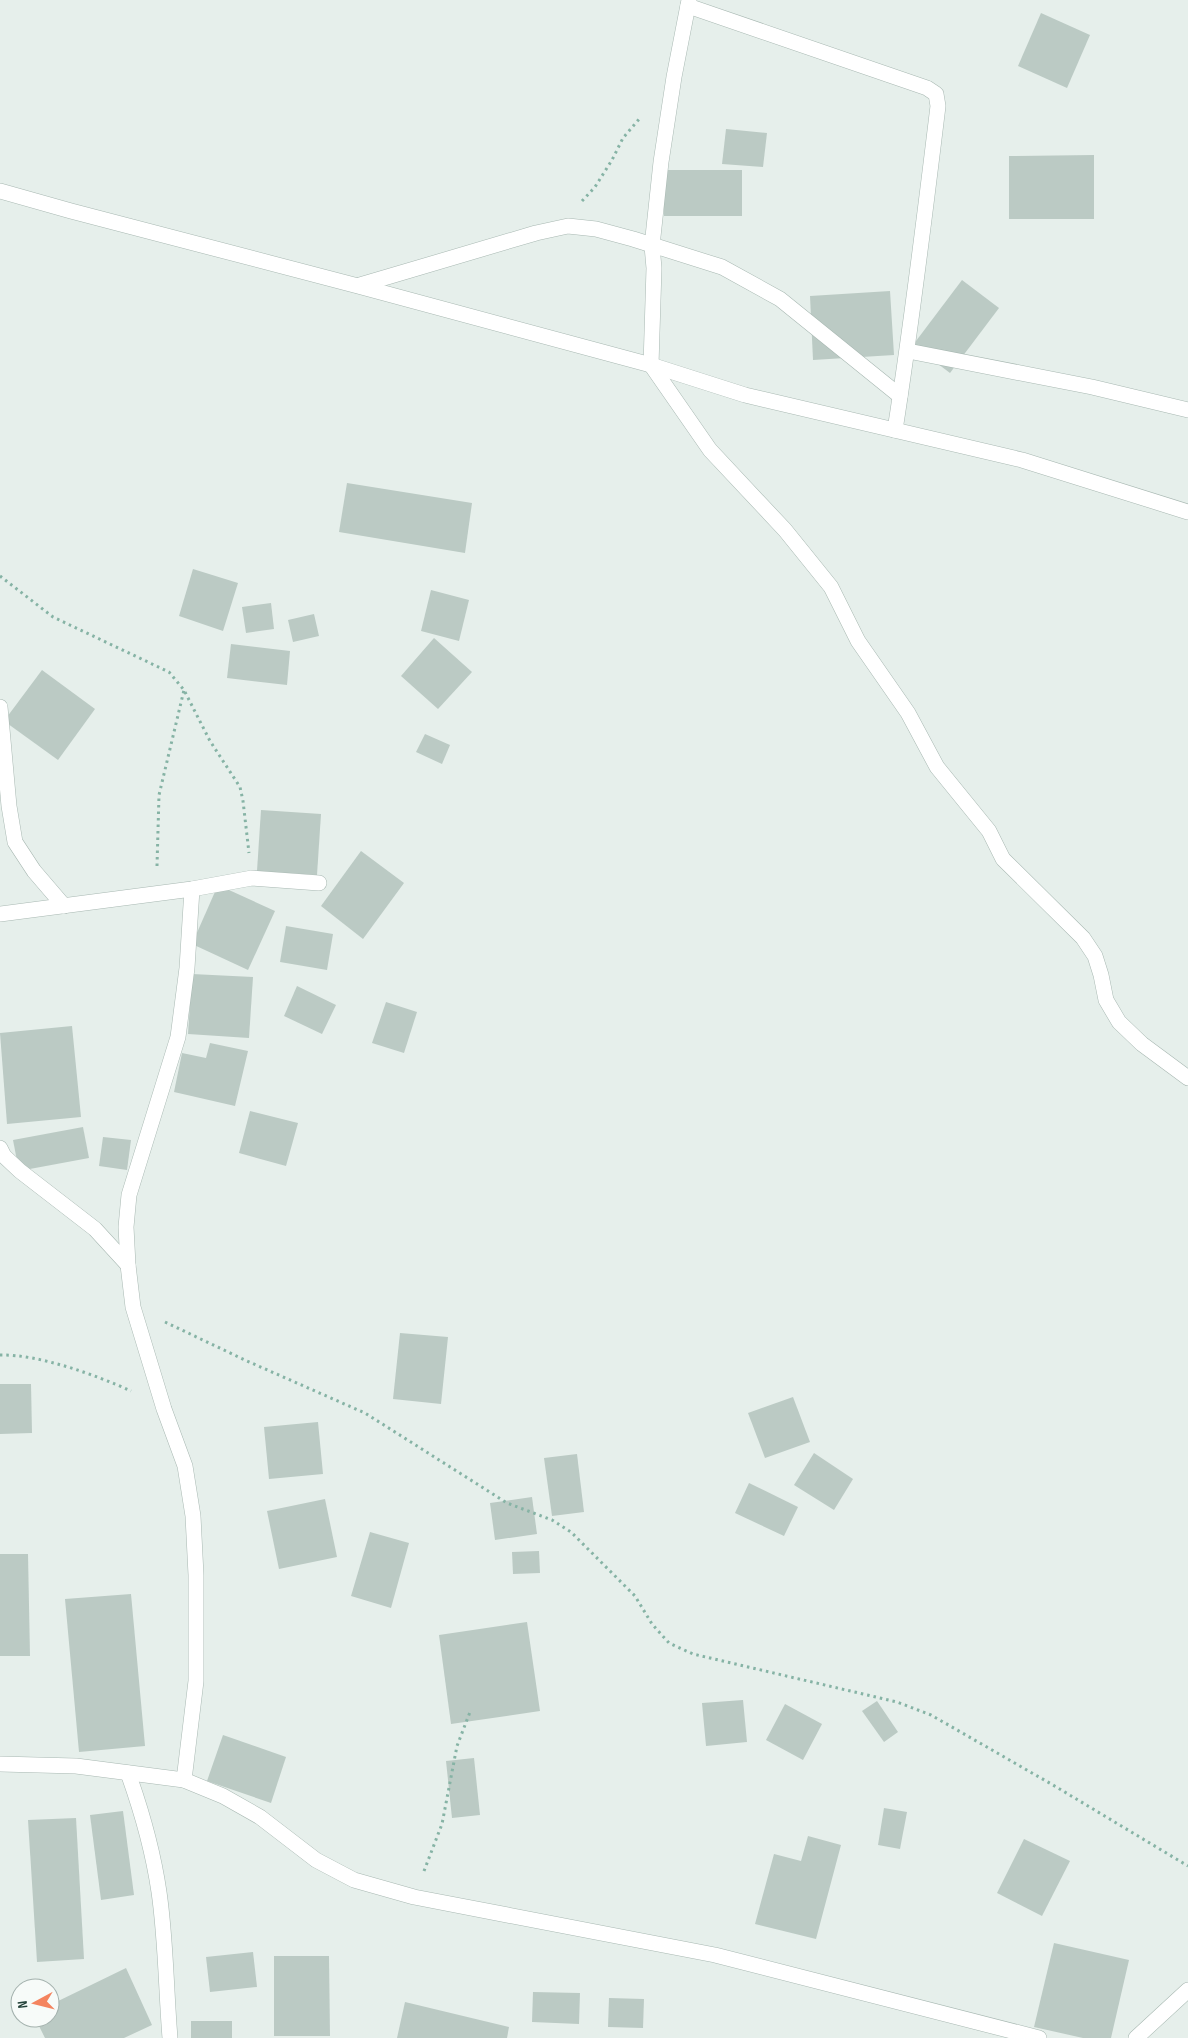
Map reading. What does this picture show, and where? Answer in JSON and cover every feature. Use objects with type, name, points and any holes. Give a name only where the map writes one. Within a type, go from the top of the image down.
[{"type":"street","points":[[895,430],[908,351],[938,106],[936,94],[928,88],[689,3],[674,77],[661,162],[652,246],[654,268],[651,365],[710,450],[785,530],[831,587],[858,641],[908,713],[937,767],[989,830],[1003,859],[1083,938],[1095,956],[1106,1000],[1119,1022],[1142,1044],[1188,1078]]},
{"type":"street","points":[[0,191],[651,365],[745,395],[1022,460],[1188,512]]},
{"type":"street","points":[[358,286],[536,233],[568,226],[596,229],[722,267],[780,299],[900,396]]},
{"type":"street","points":[[908,351],[1092,387],[1188,410]]},
{"type":"street","points":[[0,706],[9,806],[16,842],[34,871],[64,906]]},
{"type":"street","points":[[0,914],[192,889],[252,878],[319,883]]},
{"type":"street","points":[[184,1780],[196,1681],[196,1575],[193,1516],[185,1466],[164,1409],[133,1307],[126,1227],[129,1195],[178,1037],[187,968],[192,889]]},
{"type":"street","points":[[0,1148],[4,1156],[20,1170],[95,1229],[128,1265]]},
{"type":"street","points":[[0,1764],[76,1766],[184,1780],[223,1796],[260,1817],[316,1860],[354,1880],[414,1898],[716,1955],[1038,2038]]},
{"type":"street","points":[[128,1773],[141,1808],[151,1847],[159,1893],[170,2038]]},
{"type":"street","points":[[1136,2038],[1188,1990]]},
{"type":"path","points":[[576,204],[582,201],[595,187],[623,138],[642,116]]},
{"type":"path","points":[[0,576],[53,617],[169,672],[184,690],[196,710],[210,741],[240,786],[252,878]]},
{"type":"path","points":[[157,894],[159,795],[184,690]]},
{"type":"path","points":[[133,1307],[246,1361],[365,1413],[507,1503],[552,1520],[571,1532],[635,1596],[652,1624],[669,1643],[693,1654],[897,1702],[931,1715],[1188,1866]]},
{"type":"path","points":[[0,1355],[45,1361],[113,1383],[144,1397],[164,1409]]},
{"type":"path","points":[[414,1898],[442,1824],[458,1746],[470,1712]]},
{"type":"building","points":[[1041,13],[1090,35],[1067,88],[1018,66]]},
{"type":"building","points":[[726,129],[767,133],[763,167],[722,164]]},
{"type":"building","points":[[1094,155],[1094,219],[1009,219],[1009,156]]},
{"type":"building","points":[[664,170],[742,170],[742,216],[664,216]]},
{"type":"building","points":[[962,280],[999,308],[950,373],[913,345]]},
{"type":"building","points":[[890,291],[894,355],[813,360],[810,296]]},
{"type":"building","points":[[347,483],[472,503],[465,553],[339,532]]},
{"type":"building","points":[[193,569],[238,583],[223,631],[179,616]]},
{"type":"building","points":[[431,590],[469,600],[459,641],[421,631]]},
{"type":"building","points":[[271,603],[274,629],[246,633],[242,607]]},
{"type":"building","points":[[314,614],[319,636],[293,642],[288,620]]},
{"type":"building","points":[[434,638],[472,672],[438,709],[401,676]]},
{"type":"building","points":[[231,644],[290,651],[287,685],[227,678]]},
{"type":"building","points":[[42,670],[95,709],[58,760],[4,721]]},
{"type":"building","points":[[425,734],[450,745],[442,764],[416,752]]},
{"type":"building","points":[[261,810],[321,814],[317,875],[257,871]]},
{"type":"building","points":[[361,851],[404,883],[363,939],[321,906]]},
{"type":"building","points":[[218,885],[275,911],[248,970],[192,944]]},
{"type":"building","points":[[286,926],[333,934],[327,970],[280,962]]},
{"type":"building","points":[[192,974],[253,977],[249,1038],[188,1034]]},
{"type":"building","points":[[297,986],[336,1005],[322,1034],[284,1016]]},
{"type":"building","points":[[386,1002],[417,1012],[404,1053],[372,1043]]},
{"type":"building","points":[[72,1026],[81,1117],[7,1124],[0,1033]]},
{"type":"building","points":[[210,1043],[248,1051],[235,1106],[174,1092],[182,1053],[206,1058]]},
{"type":"building","points":[[250,1111],[298,1123],[286,1166],[239,1153]]},
{"type":"building","points":[[83,1127],[89,1158],[19,1171],[13,1140]]},
{"type":"building","points":[[103,1137],[131,1140],[127,1170],[99,1166]]},
{"type":"building","points":[[400,1333],[448,1337],[441,1404],[393,1399]]},
{"type":"building","points":[[0,1384],[31,1384],[32,1433],[0,1434]]},
{"type":"building","points":[[793,1397],[810,1442],[765,1458],[748,1413]]},
{"type":"building","points":[[318,1422],[323,1474],[269,1479],[264,1427]]},
{"type":"building","points":[[814,1453],[853,1479],[834,1510],[794,1485]]},
{"type":"building","points":[[577,1454],[584,1512],[552,1516],[544,1458]]},
{"type":"building","points":[[749,1483],[798,1507],[784,1536],[735,1513]]},
{"type":"building","points":[[532,1497],[537,1534],[495,1540],[490,1503]]},
{"type":"building","points":[[325,1499],[337,1557],[279,1569],[267,1511]]},
{"type":"building","points":[[370,1532],[409,1543],[391,1608],[351,1596]]},
{"type":"building","points":[[539,1551],[540,1573],[513,1574],[512,1552]]},
{"type":"building","points":[[0,1554],[28,1554],[30,1656],[0,1656]]},
{"type":"building","points":[[131,1594],[145,1746],[79,1752],[65,1599]]},
{"type":"building","points":[[527,1622],[540,1711],[451,1724],[439,1635]]},
{"type":"building","points":[[743,1700],[747,1742],[706,1746],[702,1703]]},
{"type":"building","points":[[877,1701],[898,1732],[884,1742],[862,1711]]},
{"type":"building","points":[[785,1704],[822,1724],[803,1760],[766,1740]]},
{"type":"building","points":[[223,1735],[286,1757],[271,1803],[207,1781]]},
{"type":"building","points":[[474,1758],[480,1815],[452,1818],[446,1761]]},
{"type":"building","points":[[884,1808],[907,1812],[900,1849],[878,1845]]},
{"type":"building","points":[[123,1811],[134,1895],[101,1900],[90,1815]]},
{"type":"building","points":[[76,1818],[84,1959],[37,1962],[28,1820]]},
{"type":"building","points":[[808,1836],[841,1845],[816,1939],[755,1924],[774,1854],[801,1861]]},
{"type":"building","points":[[1024,1839],[1070,1861],[1042,1916],[997,1893]]},
{"type":"building","points":[[1054,1943],[1129,1960],[1111,2038],[1083,2038],[1034,2027]]},
{"type":"building","points":[[253,1952],[257,1987],[210,1992],[206,1957]]},
{"type":"building","points":[[274,1956],[329,1956],[330,2036],[274,2036]]},
{"type":"building","points":[[126,1968],[152,2025],[124,2038],[45,2038],[40,2028],[60,2028],[60,2000]]},
{"type":"building","points":[[533,1992],[580,1993],[579,2024],[532,2022]]},
{"type":"building","points":[[609,1998],[644,1999],[643,2028],[608,2027]]},
{"type":"building","points":[[405,2002],[509,2027],[507,2038],[397,2038]]},
{"type":"building","points":[[191,2021],[232,2021],[232,2038],[191,2038]]}]
